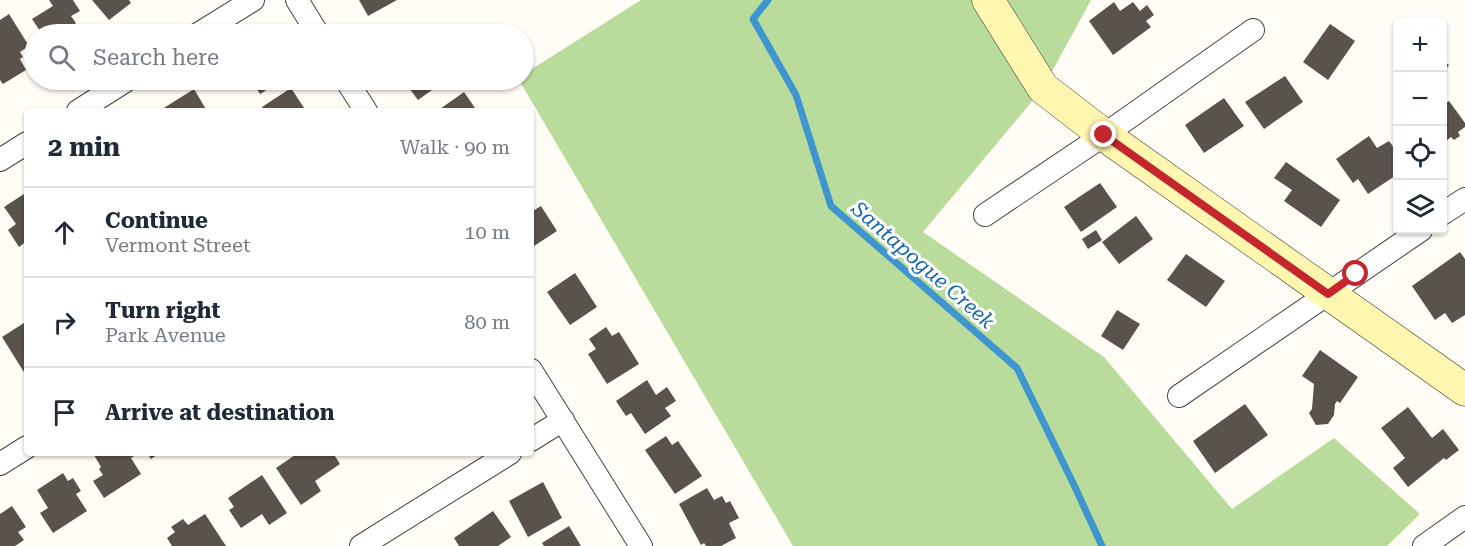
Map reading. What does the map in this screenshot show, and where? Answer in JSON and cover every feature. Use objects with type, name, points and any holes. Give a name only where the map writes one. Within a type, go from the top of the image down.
[{"type":"street","points":[[214,24],[253,0]]},
{"type":"street","points":[[297,0],[312,24]]},
{"type":"street","points":[[988,0],[1043,88],[1104,135],[1465,390]]},
{"type":"street","points":[[985,215],[1253,30]]},
{"type":"street","points":[[83,108],[111,90]]},
{"type":"street","points":[[352,90],[364,108]]},
{"type":"street","points":[[0,160],[24,145]]},
{"type":"street","points":[[1447,211],[1465,199]]},
{"type":"street","points":[[1179,396],[1415,234]]},
{"type":"street","points":[[534,375],[641,546]]},
{"type":"street","points":[[534,438],[563,420]]},
{"type":"street","points":[[0,464],[24,449]]},
{"type":"street","points":[[361,546],[505,456]]},
{"type":"street","points":[[1424,546],[1465,517]]},
{"type":"green space","points":[[641,0],[1091,0],[1043,88],[923,232],[1104,357],[1232,509],[1334,438],[1420,514],[1387,546],[793,546],[525,90],[534,90],[534,68]]},
{"type":"building","points":[[49,0],[73,0],[80,11],[71,16],[76,23],[35,24],[32,19],[53,6]]},
{"type":"building","points":[[92,0],[129,0],[131,3],[109,20]]},
{"type":"building","points":[[359,0],[397,0],[368,16]]},
{"type":"building","points":[[1114,2],[1120,11],[1133,2],[1140,11],[1147,5],[1154,15],[1146,21],[1151,27],[1113,55],[1089,21]]},
{"type":"building","points":[[9,14],[24,38],[24,49],[20,52],[23,57],[20,59],[24,71],[3,84],[0,80],[0,20]]},
{"type":"building","points":[[1330,24],[1355,41],[1328,80],[1303,62]]},
{"type":"building","points":[[1285,76],[1303,102],[1264,129],[1245,102]]},
{"type":"building","points":[[195,90],[205,108],[164,108]]},
{"type":"building","points":[[288,90],[292,90],[304,108],[262,108]]},
{"type":"building","points":[[410,90],[432,90],[418,100]]},
{"type":"building","points":[[464,92],[475,108],[441,108]]},
{"type":"building","points":[[1224,98],[1244,126],[1204,153],[1185,125]]},
{"type":"building","points":[[1449,101],[1465,123],[1465,127],[1458,132],[1460,136],[1454,140],[1451,137],[1447,140],[1447,102]]},
{"type":"building","points":[[1369,136],[1377,148],[1389,141],[1393,146],[1393,177],[1368,194],[1358,179],[1353,183],[1336,159]]},
{"type":"building","points":[[1286,162],[1340,200],[1321,227],[1284,201],[1292,190],[1274,178]]},
{"type":"building","points":[[1100,183],[1117,207],[1081,232],[1064,207]]},
{"type":"building","points":[[24,194],[24,243],[19,247],[8,230],[16,224],[4,207]]},
{"type":"building","points":[[541,206],[557,231],[534,246],[534,210]]},
{"type":"building","points":[[1136,216],[1153,239],[1119,264],[1102,242]]},
{"type":"building","points":[[1096,230],[1102,240],[1088,249],[1082,239]]},
{"type":"building","points":[[1460,252],[1465,259],[1465,315],[1452,323],[1445,313],[1435,320],[1412,286]]},
{"type":"building","points":[[1186,254],[1225,281],[1206,307],[1167,280]]},
{"type":"building","points":[[575,273],[597,307],[570,325],[547,292]]},
{"type":"building","points":[[1117,310],[1140,324],[1123,350],[1101,336]]},
{"type":"building","points":[[24,323],[24,372],[2,337]]},
{"type":"building","points":[[606,327],[612,336],[619,332],[639,364],[607,384],[588,354],[596,349],[589,339]]},
{"type":"building","points":[[1320,350],[1358,377],[1340,403],[1337,401],[1335,404],[1334,415],[1328,424],[1316,425],[1309,413],[1312,409],[1314,384],[1302,376]]},
{"type":"building","points":[[647,380],[656,395],[667,387],[676,401],[665,408],[671,416],[645,434],[631,413],[626,416],[616,401]]},
{"type":"building","points":[[1245,404],[1268,435],[1215,473],[1193,441]]},
{"type":"building","points":[[1408,407],[1432,438],[1443,429],[1459,450],[1446,460],[1444,458],[1408,487],[1393,468],[1405,458],[1381,428]]},
{"type":"building","points":[[666,436],[672,445],[678,441],[702,476],[675,494],[645,450]]},
{"type":"building","points":[[95,456],[134,456],[131,458],[141,474],[104,498],[93,481],[103,475],[99,469],[101,467]]},
{"type":"building","points":[[294,456],[335,456],[340,464],[315,481],[321,491],[301,505],[276,468]]},
{"type":"building","points":[[63,473],[68,481],[73,478],[81,491],[76,494],[87,511],[53,533],[40,513],[48,508],[37,490]]},
{"type":"building","points":[[262,475],[287,513],[269,525],[262,514],[241,528],[229,510],[234,507],[228,498]]},
{"type":"building","points":[[543,482],[562,518],[528,537],[509,501]]},
{"type":"building","points":[[707,488],[714,500],[722,496],[726,503],[730,501],[739,518],[729,523],[736,538],[721,546],[706,546],[704,543],[701,545],[679,504]]},
{"type":"building","points":[[12,506],[26,527],[18,532],[24,540],[15,546],[0,546],[0,514]]},
{"type":"building","points":[[493,511],[511,537],[498,546],[459,546],[454,538]]},
{"type":"building","points":[[205,514],[226,546],[172,546],[167,538],[175,532],[171,527],[183,519],[188,525]]},
{"type":"building","points":[[569,526],[581,546],[544,546],[542,543]]},
{"type":"waterway","name":"Santapogue Creek","points":[[768,0],[753,19],[796,95],[831,206],[1017,368],[1102,546]]},
{"type":"route","points":[[1104,135],[1328,294],[1356,274]]}]
